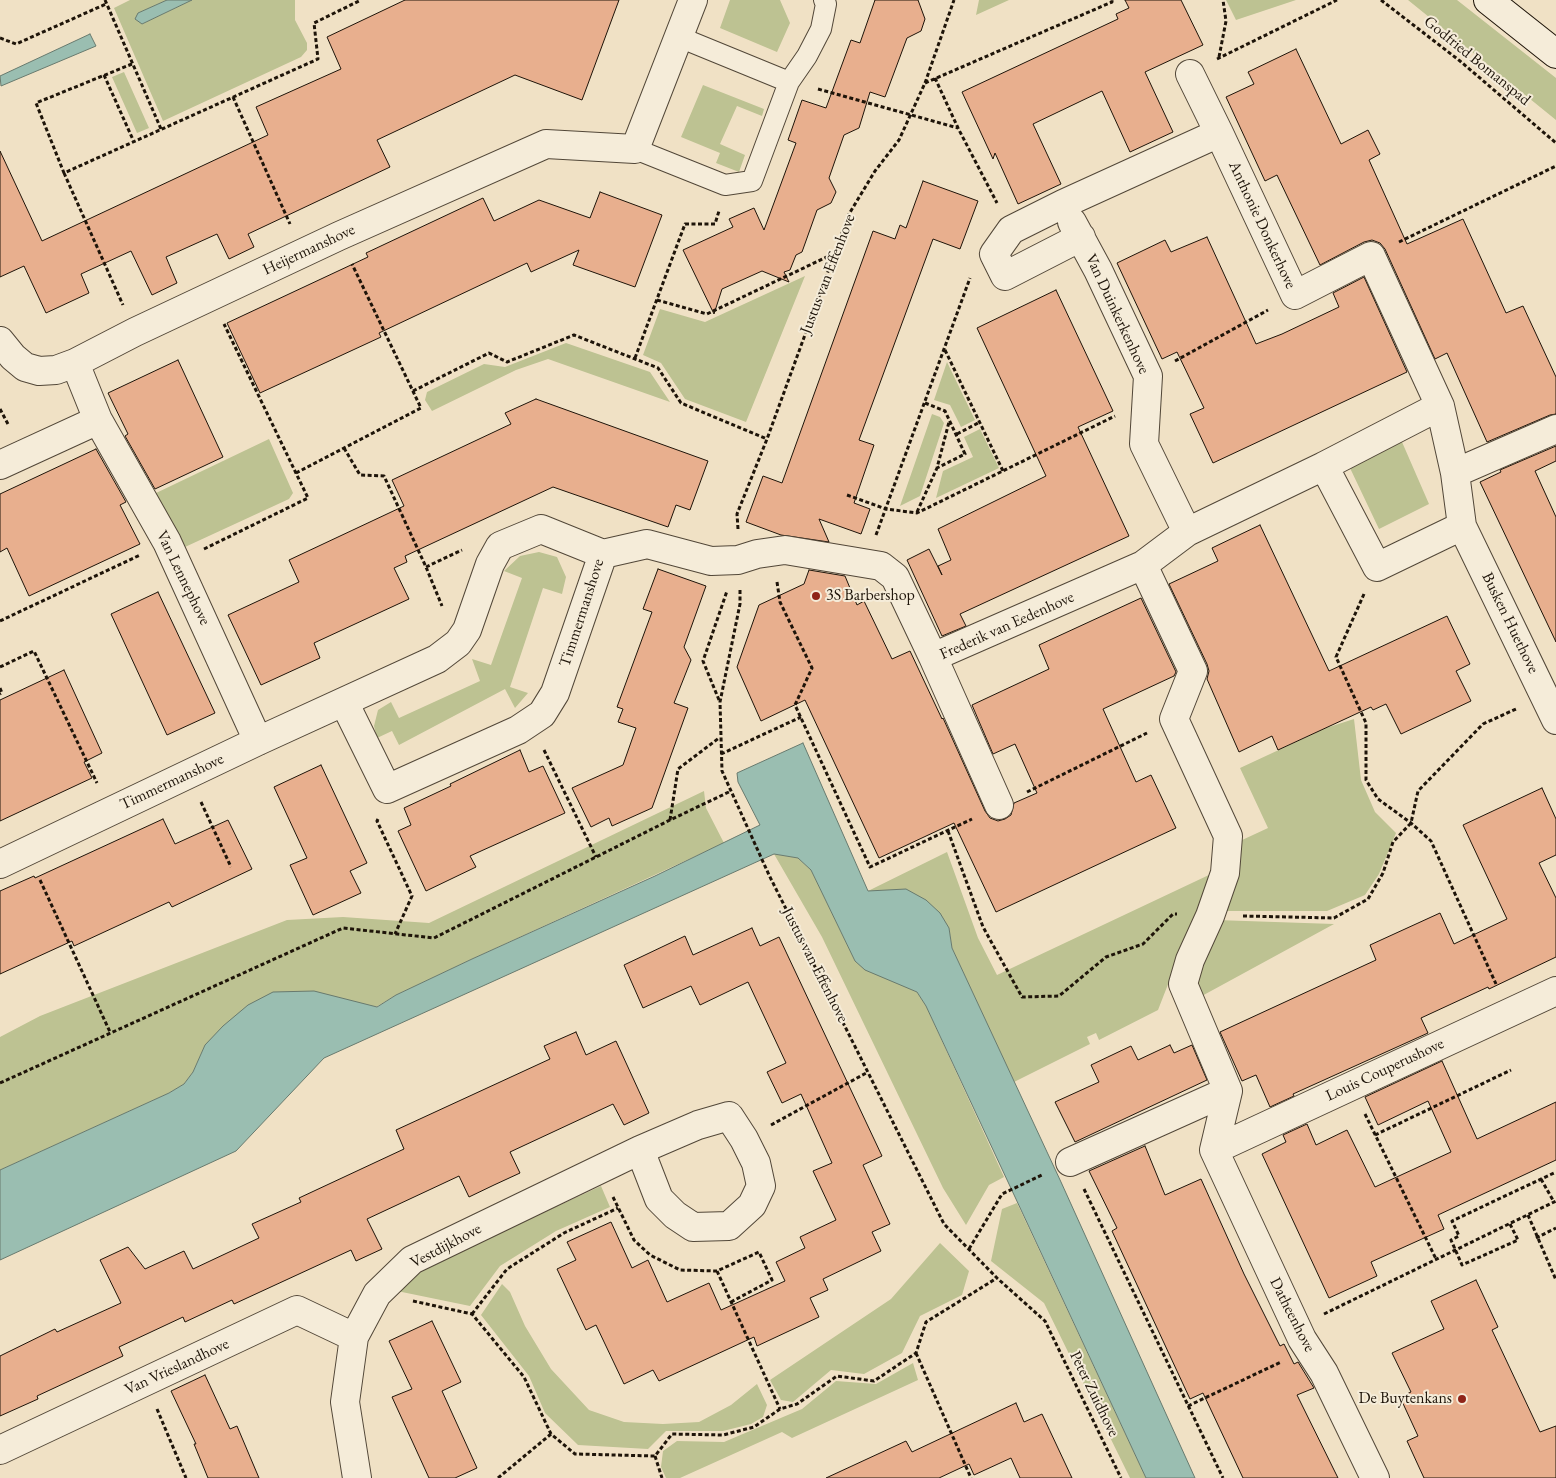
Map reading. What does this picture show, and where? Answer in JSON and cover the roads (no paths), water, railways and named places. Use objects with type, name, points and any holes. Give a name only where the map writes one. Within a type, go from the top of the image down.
[{"type":"street","points":[[635,149],[680,37],[692,0]]},
{"type":"street","points":[[1488,0],[1556,54]]},
{"type":"street","points":[[1063,204],[1219,133],[1190,74]]},
{"type":"street","name":"Anthonie Donkerhove","points":[[1219,133],[1295,295],[1370,256]]},
{"type":"street","name":"Heijermanshove","points":[[0,341],[13,357],[25,367],[39,371],[56,370],[75,363],[338,236],[546,144],[635,149]]},
{"type":"street","name":"Van Duinkerkenhove","points":[[1081,237],[1005,276],[994,254],[1012,230],[1063,204],[1081,237],[1098,270],[1146,389],[1144,444],[1187,532]]},
{"type":"street","name":"Busken Huethove","points":[[1370,256],[1440,406],[1455,473],[1462,526],[1556,720]]},
{"type":"street","name":"Van Lennephove","points":[[75,363],[98,420],[172,553],[258,741]]},
{"type":"street","points":[[1187,532],[1324,466],[1440,406]]},
{"type":"street","points":[[0,465],[98,420]]},
{"type":"street","points":[[1455,473],[1556,429]]},
{"type":"street","points":[[1324,466],[1377,567],[1462,526]]},
{"type":"street","name":"Timmermanshove","points":[[0,864],[258,741],[437,659],[458,643],[467,630],[490,564],[500,546],[541,529],[603,554],[556,693],[542,714],[518,730],[387,789],[344,702]]},
{"type":"street","name":"Frederik van Eedenhove","points":[[1000,805],[933,657],[1143,565],[1187,532]]},
{"type":"street","points":[[603,554],[647,544],[711,561],[738,560],[785,550],[881,566],[895,577],[933,657]]},
{"type":"street","points":[[1143,565],[1193,670],[1174,719],[1228,836],[1225,873],[1210,916],[1190,960],[1183,984],[1228,1091],[1214,1150]]},
{"type":"street","name":"Louis Couperushove","points":[[1214,1150],[1556,990]]},
{"type":"street","points":[[1070,1162],[1228,1091]]},
{"type":"street","name":"Vestdijkhove","points":[[357,1478],[344,1402],[354,1337],[377,1294],[412,1260],[640,1150],[698,1125],[729,1116],[744,1139],[756,1163],[761,1186],[752,1205],[729,1226],[693,1227],[675,1216],[660,1198],[640,1150]]},
{"type":"street","name":"Datheenhove","points":[[1214,1150],[1303,1338],[1324,1373],[1375,1478]]},
{"type":"street","name":"Van Vrieslandhove","points":[[0,1450],[296,1310],[354,1337]]},
{"type":"lane","points":[[680,37],[790,81],[807,56],[821,29],[826,4],[824,0]]},
{"type":"lane","name":"Heijermanshove","points":[[635,149],[725,185],[752,181],[790,81]]},
{"type":"water","points":[[167,0],[192,0],[142,24],[135,19],[138,13]]},
{"type":"water","points":[[90,34],[96,46],[1,86],[0,76]]},
{"type":"water","points":[[803,743],[868,891],[906,889],[926,900],[940,913],[949,928],[952,948],[1061,1182],[1195,1478],[1146,1478],[926,1006],[917,992],[865,970],[855,961],[811,870],[798,858],[774,854],[324,1058],[236,1151],[0,1260],[0,1170],[169,1093],[184,1084],[193,1072],[205,1045],[223,1026],[248,1005],[273,992],[314,991],[377,1007],[396,995],[472,959],[655,876],[760,825],[738,782],[737,773]]},
{"type":"place","name":"3S Barbershop","points":[[816,596]]},
{"type":"place","name":"De Buytenkans","points":[[1462,1399]]}]
